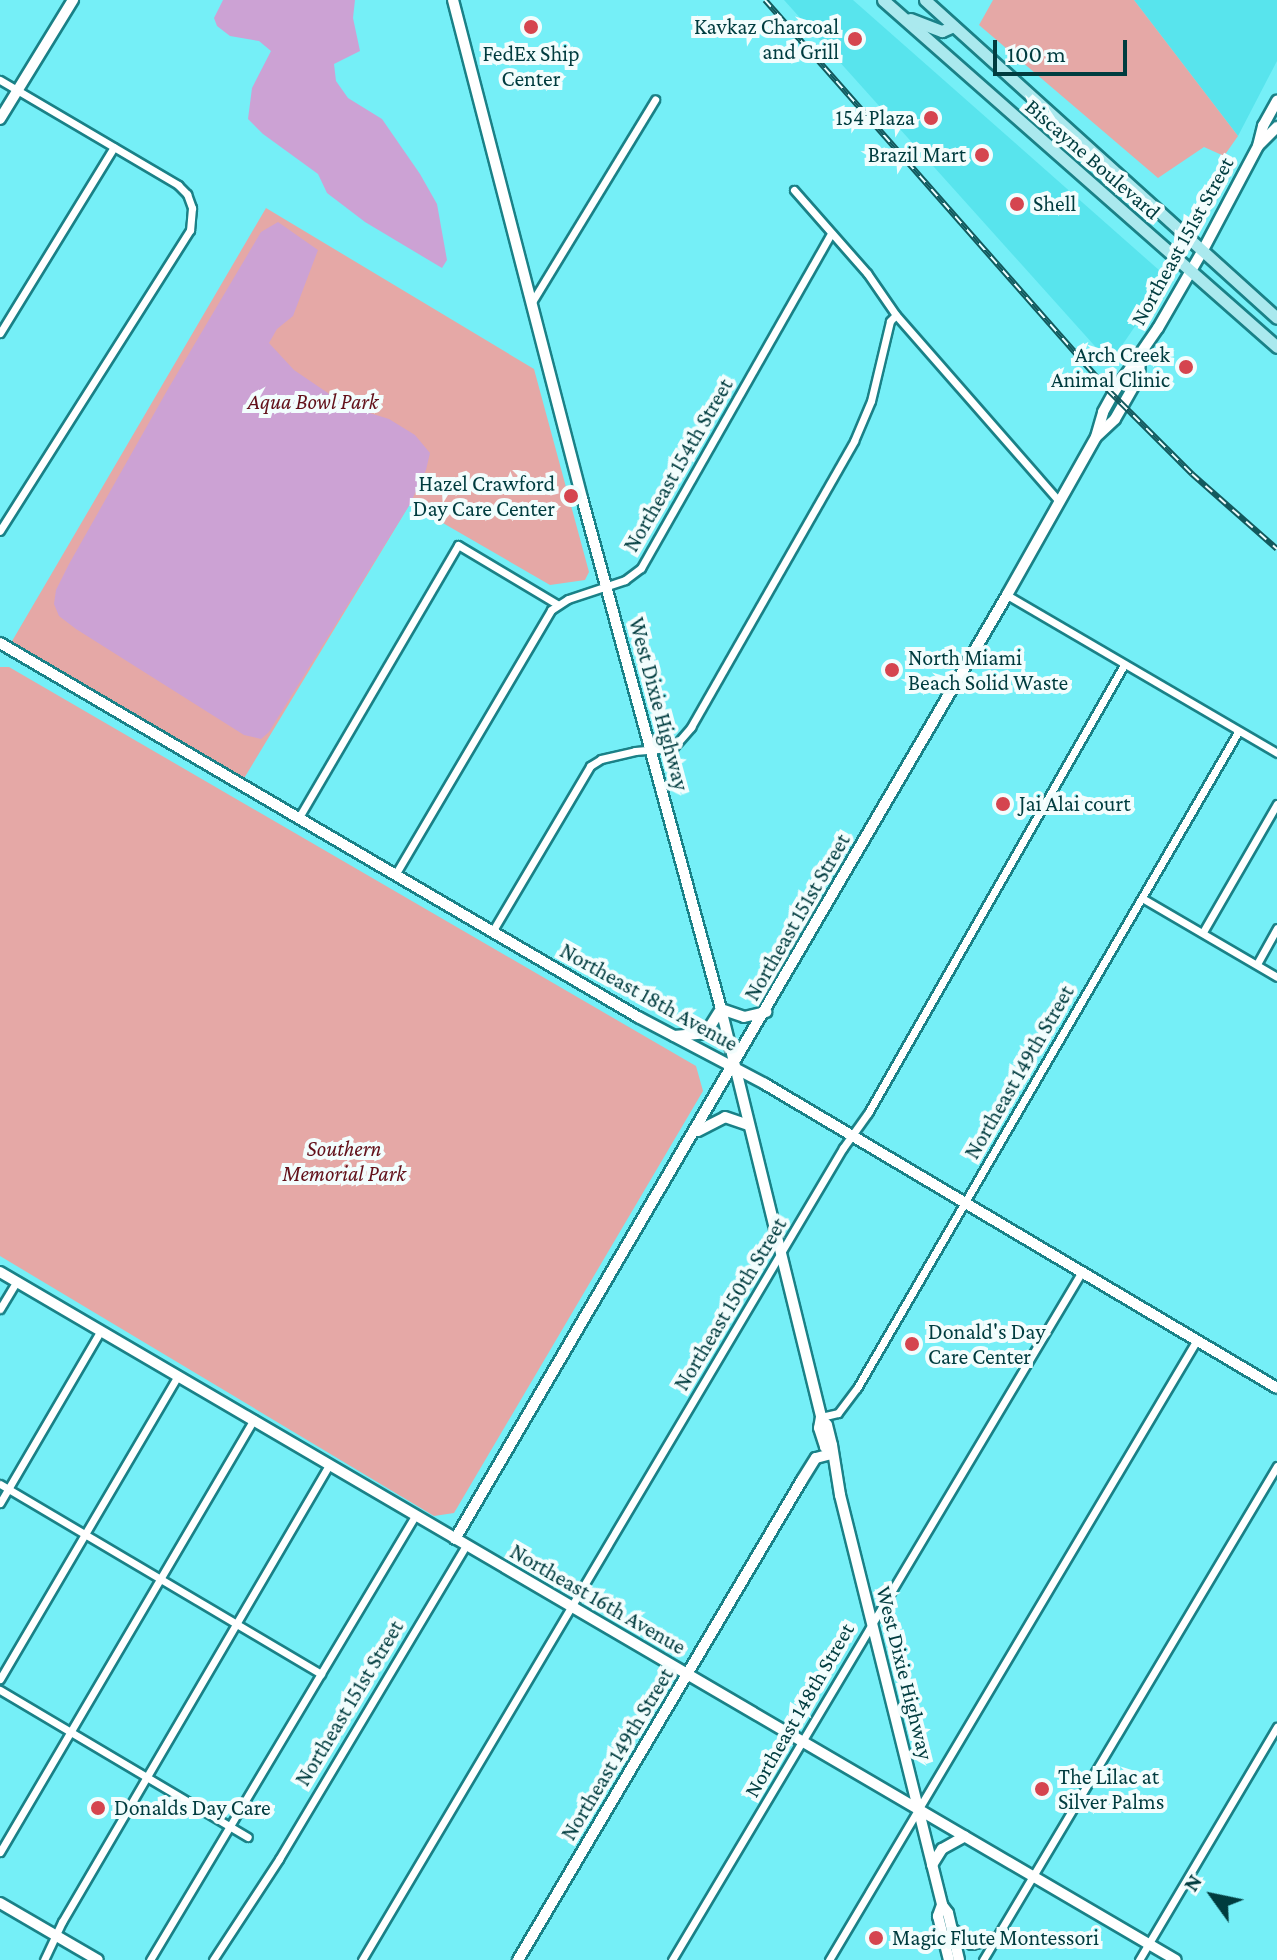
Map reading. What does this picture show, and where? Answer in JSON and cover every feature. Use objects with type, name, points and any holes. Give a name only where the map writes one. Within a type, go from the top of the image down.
[{"type":"main road","name":"Biscayne Boulevard","points":[[883,0],[1277,347]]},
{"type":"main road","name":"Biscayne Boulevard","points":[[925,0],[1277,318]]},
{"type":"main road","points":[[898,14],[942,31],[953,26]]},
{"type":"street","points":[[0,119],[73,0]]},
{"type":"street","name":"West Dixie Highway","points":[[453,0],[721,1009],[821,1418],[819,1428],[825,1447],[831,1453],[942,1905],[959,1960]]},
{"type":"street","points":[[0,80],[187,194],[192,208],[190,230],[4,517],[0,531]]},
{"type":"street","points":[[532,302],[655,100]]},
{"type":"street","name":"Northeast 151st Street","points":[[455,1539],[766,1012],[1096,437],[1115,419],[1139,377],[1140,355],[1203,250],[1258,146],[1263,126],[1277,101]]},
{"type":"street","name":"Northeast 151st Street","points":[[1258,146],[1277,127]]},
{"type":"street","points":[[0,333],[114,147]]},
{"type":"street","points":[[794,190],[867,273],[896,315],[1059,501]]},
{"type":"street","name":"Northeast 154th Street","points":[[557,604],[632,577],[641,568],[831,233]]},
{"type":"street","points":[[492,932],[590,766],[622,753],[673,748],[691,727],[842,463],[871,401],[884,339],[890,321],[896,315]]},
{"type":"street","points":[[298,819],[458,545],[557,604],[547,615],[395,875]]},
{"type":"street","points":[[1007,595],[1277,753]]},
{"type":"street","name":"Northeast 18th Avenue","points":[[0,643],[672,1036],[734,1067],[1195,1343],[1277,1388]]},
{"type":"street","name":"Northeast 150th Street","points":[[362,1960],[843,1148],[853,1138],[1124,665]]},
{"type":"street","name":"Northeast 149th Street","points":[[821,1418],[838,1413],[857,1388],[1238,732]]},
{"type":"street","points":[[1203,932],[1277,804]]},
{"type":"street","points":[[1142,898],[1277,977]]},
{"type":"street","points":[[1257,964],[1277,928]]},
{"type":"street","points":[[672,1036],[706,1033],[721,1009],[744,1017],[766,1012]]},
{"type":"street","points":[[696,1132],[725,1117],[748,1125]]},
{"type":"street","name":"Northeast 16th Avenue","points":[[0,1272],[1176,1960]]},
{"type":"street","name":"Northeast 148th Street","points":[[672,1960],[1081,1273]]},
{"type":"street","points":[[0,1309],[16,1282]]},
{"type":"street","points":[[0,1503],[101,1330]]},
{"type":"street","points":[[829,1960],[1195,1343]]},
{"type":"street","points":[[0,1679],[178,1376]]},
{"type":"street","points":[[0,1852],[254,1419]]},
{"type":"street","name":"Northeast 149th Street","points":[[518,1960],[802,1480],[816,1458],[831,1453]]},
{"type":"street","points":[[44,1960],[58,1937],[62,1922],[329,1465]]},
{"type":"street","points":[[983,1960],[1277,1466]]},
{"type":"street","points":[[0,1484],[321,1674]]},
{"type":"street","points":[[150,1960],[415,1516]]},
{"type":"street","name":"Northeast 151st Street","points":[[213,1960],[279,1859],[466,1545]]},
{"type":"street","points":[[0,1690],[248,1837]]},
{"type":"street","points":[[1139,1960],[1277,1727]]},
{"type":"street","points":[[932,1865],[942,1849],[965,1836]]},
{"type":"street","points":[[0,1903],[98,1960]]},
{"type":"street","name":"West Dixie Highway","points":[[942,1905],[938,1916],[949,1960]]},
{"type":"street","points":[[951,1929],[972,1944],[997,1938]]},
{"type":"shaded area","points":[[223,0],[355,0],[353,18],[360,51],[334,64],[336,81],[348,98],[382,119],[420,174],[437,204],[447,260],[442,268],[365,222],[327,193],[318,174],[263,134],[248,119],[252,88],[271,51],[259,41],[230,36],[217,26],[214,18]]},
{"type":"shaded area","points":[[784,0],[853,0],[1168,278],[1110,363]]},
{"type":"shaded area","points":[[1134,0],[1277,0],[1277,61],[1238,136]]},
{"type":"shaded area","points":[[278,222],[318,250],[293,316],[277,329],[269,343],[294,370],[347,406],[389,419],[415,435],[430,453],[426,470],[410,504],[269,732],[261,739],[244,735],[76,629],[59,616],[54,604],[56,590],[69,564],[168,389],[261,232]]},
{"type":"green space","points":[[993,0],[1134,0],[1238,136],[1224,156],[1204,147],[1158,178],[979,25]]},
{"type":"green space","name":"Aqua Bowl Park","points":[[266,208],[534,369],[589,572],[585,580],[550,585],[410,504],[240,785],[8,648]]},
{"type":"green space","name":"Southern Memorial Park","points":[[0,667],[9,667],[696,1066],[703,1091],[454,1513],[434,1516],[0,1256]]},
{"type":"railway","points":[[765,0],[1108,390],[1192,474],[1277,549]]},
{"type":"place","name":"FedEx Ship Center","points":[[531,27]]},
{"type":"place","name":"Kavkaz Charcoal and Grill","points":[[855,39]]},
{"type":"place","name":"154 Plaza","points":[[931,118]]},
{"type":"place","name":"Brazil Mart","points":[[982,155]]},
{"type":"place","name":"Shell","points":[[1017,204]]},
{"type":"place","name":"Arch Creek Animal Clinic","points":[[1186,367]]},
{"type":"place","name":"Hazel Crawford Day Care Center","points":[[571,496]]},
{"type":"place","name":"North Miami Beach Solid Waste","points":[[892,670]]},
{"type":"place","name":"Jai Alai court","points":[[1003,804]]},
{"type":"place","name":"Donald's Day Care Center","points":[[912,1344]]},
{"type":"place","name":"The Lilac at Silver Palms","points":[[1042,1789]]},
{"type":"place","name":"Donalds Day Care","points":[[98,1808]]},
{"type":"place","name":"Magic Flute Montessori","points":[[876,1938]]}]
